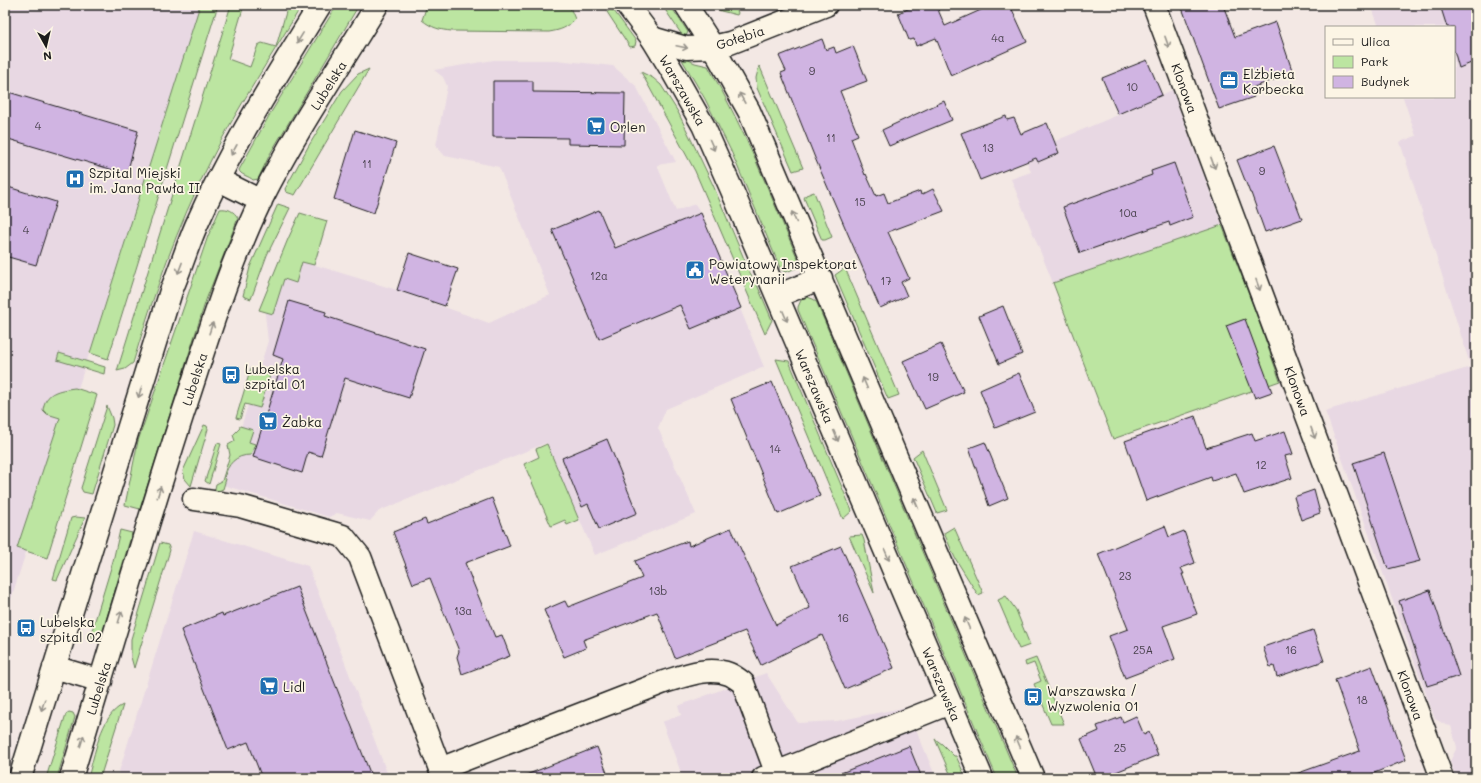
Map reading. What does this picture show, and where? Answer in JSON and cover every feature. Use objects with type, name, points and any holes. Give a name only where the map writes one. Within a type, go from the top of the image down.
[{"type":"main road","points":[[20,778],[171,291],[196,225],[261,102],[320,5]]},
{"type":"main road","name":"Lubelska","points":[[71,778],[171,451],[232,267],[261,201],[294,140],[377,5]]},
{"type":"main road","name":"Warszawska","points":[[627,5],[652,38],[703,125],[982,778]]},
{"type":"main road","points":[[686,5],[713,47],[749,111],[1033,778]]},
{"type":"main road","name":"Gołębia","points":[[652,38],[686,48],[713,47],[730,43],[826,5]]},
{"type":"main road","name":"Klonowa","points":[[1154,5],[1442,778]]},
{"type":"main road","points":[[219,180],[261,201]]},
{"type":"main road","points":[[777,296],[821,278]]},
{"type":"main road","points":[[194,500],[240,506],[343,536],[360,557],[440,769],[664,682],[694,673],[712,672],[730,674],[743,683],[770,775],[950,703]]},
{"type":"main road","points":[[54,667],[101,681]]},
{"type":"shaded area","name":"Szpital Miejski im. Jana Pawła II","points":[[5,5],[200,5],[5,618]]},
{"type":"shaded area","points":[[1371,5],[1476,5],[1476,778],[1456,778],[1450,761],[1457,747],[1451,726],[1435,719],[1325,411],[1471,367],[1400,142],[1416,136],[1403,98],[1455,98],[1455,26],[1379,26]]},
{"type":"shaded area","points":[[494,60],[556,60],[613,66],[636,86],[676,162],[657,165],[676,211],[695,204],[701,213],[764,367],[666,409],[658,428],[696,514],[595,555],[546,443],[379,511],[370,521],[337,513],[329,517],[223,485],[268,341],[265,314],[286,255],[325,229],[315,265],[397,290],[489,323],[550,295],[499,167],[445,156],[436,146],[447,86],[443,77],[434,70]]},
{"type":"shaded area","points":[[1172,90],[1222,225],[1053,283],[1011,179],[1031,172],[1024,154],[1125,112]]},
{"type":"shaded area","points":[[194,531],[308,566],[389,778],[117,778]]},
{"type":"shaded area","points":[[766,673],[798,723],[837,721],[907,707],[936,778],[683,778],[662,722],[681,715],[678,706]]},
{"type":"green space","points":[[200,5],[218,5],[108,359],[90,353]]},
{"type":"green space","points":[[231,5],[244,5],[228,59],[250,67],[258,45],[262,43],[276,47],[288,5],[302,5],[220,142],[198,186],[167,261],[149,311],[133,363],[125,369],[117,371]]},
{"type":"green space","points":[[337,5],[359,5],[270,154],[258,179],[253,180],[241,173],[239,170],[270,114]]},
{"type":"green space","points":[[427,5],[569,5],[575,19],[564,28],[549,32],[452,31],[436,28],[422,20]]},
{"type":"green space","points":[[662,5],[670,5],[688,32],[686,36],[682,35]]},
{"type":"green space","points":[[711,5],[735,5],[738,13],[737,15],[721,11]]},
{"type":"green space","points":[[610,10],[614,11],[636,41],[635,46],[630,47],[607,12]]},
{"type":"green space","points":[[682,57],[695,63],[708,66],[734,114],[757,164],[800,264],[799,267],[786,272],[781,270],[731,151],[705,99],[681,58]]},
{"type":"green space","points":[[759,66],[803,168],[793,171],[757,88],[756,78]]},
{"type":"green space","points":[[369,69],[295,195],[286,192],[285,189],[308,147],[342,91],[358,74]]},
{"type":"green space","points":[[641,72],[653,78],[661,85],[678,112],[713,185],[753,280],[755,280],[772,320],[765,334],[695,171]]},
{"type":"green space","points":[[814,192],[832,237],[825,240],[822,240],[804,198],[806,195]]},
{"type":"green space","points":[[278,204],[290,208],[267,255],[251,299],[243,296],[250,267]]},
{"type":"green space","points":[[220,209],[230,210],[238,218],[206,300],[140,509],[125,505],[138,441],[208,236]]},
{"type":"green space","points":[[300,213],[327,221],[314,265],[302,262],[296,283],[284,279],[273,314],[259,310],[288,239]]},
{"type":"green space","points":[[1222,225],[1256,313],[1280,381],[1113,439],[1053,283]]},
{"type":"green space","points":[[845,268],[899,395],[888,399],[835,275]]},
{"type":"green space","points":[[807,297],[816,301],[1018,778],[997,778],[798,310],[801,300]]},
{"type":"green space","points":[[59,353],[105,367],[104,374],[57,360]]},
{"type":"green space","points":[[776,359],[789,361],[852,511],[843,519]]},
{"type":"green space","points":[[251,368],[270,375],[260,408],[245,404],[240,419],[236,418]]},
{"type":"green space","points":[[75,388],[97,395],[47,558],[17,548],[60,418],[47,414],[43,410],[44,404],[54,393]]},
{"type":"green space","points":[[107,406],[113,425],[92,494],[83,492],[81,488]]},
{"type":"green space","points":[[204,425],[207,426],[208,429],[191,486],[185,479],[183,471]]},
{"type":"green space","points":[[240,426],[253,430],[249,442],[255,444],[251,455],[245,455],[233,461],[224,478],[226,479],[223,489],[214,493],[216,484],[222,481],[230,455],[228,445],[235,441],[233,435]]},
{"type":"green space","points":[[217,443],[221,444],[209,484],[205,481]]},
{"type":"green space","points":[[547,444],[579,520],[567,525],[565,520],[551,526],[524,464],[539,457],[536,449]]},
{"type":"green space","points":[[922,450],[947,510],[937,513],[913,457]]},
{"type":"green space","points":[[71,518],[85,518],[57,580],[53,579]]},
{"type":"green space","points":[[954,527],[983,593],[978,595],[955,558],[944,533]]},
{"type":"green space","points":[[120,530],[132,533],[101,637],[98,640],[93,639],[91,634],[113,561]]},
{"type":"green space","points":[[862,535],[864,540],[874,593],[849,536]]},
{"type":"green space","points":[[160,543],[168,545],[170,550],[134,668],[131,657],[131,639]]},
{"type":"green space","points":[[1006,596],[1016,610],[1030,645],[1019,649],[998,600]]},
{"type":"green space","points":[[1036,658],[1064,724],[1051,724],[1034,684],[1041,681],[1034,663],[1026,666],[1025,662]]},
{"type":"green space","points":[[123,705],[100,778],[88,778],[96,748],[104,727],[109,717],[115,710]]},
{"type":"green space","points":[[69,712],[73,713],[75,717],[57,778],[46,778],[66,714]]},
{"type":"green space","points":[[935,739],[954,756],[956,756],[966,778],[952,778]]},
{"type":"building","points":[[918,5],[936,5],[945,26],[992,5],[1010,5],[1027,42],[951,76],[936,38],[916,46],[914,39],[909,40],[898,13]]},
{"type":"building","points":[[1181,5],[1223,5],[1235,37],[1276,22],[1293,73],[1251,88],[1254,97],[1219,109]]},
{"type":"building","points":[[1440,5],[1476,5],[1476,61],[1459,68],[1455,54],[1455,26],[1447,26]]},
{"type":"building","points":[[822,39],[826,50],[834,47],[836,53],[853,46],[867,81],[840,91],[858,135],[851,138],[865,175],[866,174],[876,196],[884,193],[888,203],[920,191],[921,195],[933,189],[944,211],[888,232],[909,278],[901,282],[907,296],[880,308],[815,158],[781,73],[786,71],[779,56]]},
{"type":"building","points":[[1147,60],[1162,95],[1118,114],[1102,78]]},
{"type":"building","points":[[493,81],[533,81],[533,92],[625,93],[624,145],[568,144],[568,138],[493,137]]},
{"type":"building","points":[[5,91],[138,131],[127,174],[5,138]]},
{"type":"building","points":[[944,101],[952,120],[889,146],[882,130]]},
{"type":"building","points":[[1006,116],[1007,120],[1014,118],[1021,134],[1047,123],[1059,153],[1038,162],[1036,158],[980,180],[961,133]]},
{"type":"building","points":[[355,130],[396,143],[374,213],[334,199]]},
{"type":"building","points":[[1274,146],[1302,219],[1265,232],[1237,160]]},
{"type":"building","points":[[1174,163],[1193,217],[1170,226],[1169,222],[1080,253],[1063,207],[1152,175],[1151,171]]},
{"type":"building","points":[[5,186],[56,202],[36,265],[5,256]]},
{"type":"building","points":[[599,210],[615,248],[701,213],[741,308],[691,329],[680,305],[599,339],[552,230]]},
{"type":"building","points":[[409,253],[458,269],[445,306],[397,290]]},
{"type":"building","points":[[289,301],[326,312],[325,316],[425,349],[409,398],[345,378],[321,456],[308,452],[302,473],[253,457],[283,359],[273,355]]},
{"type":"building","points":[[1003,306],[1022,354],[999,364],[979,316]]},
{"type":"building","points":[[1245,319],[1272,392],[1255,398],[1226,326]]},
{"type":"building","points":[[941,344],[964,392],[925,409],[903,361]]},
{"type":"building","points":[[1019,373],[1035,412],[995,428],[980,390]]},
{"type":"building","points":[[772,382],[820,496],[778,514],[731,399]]},
{"type":"building","points":[[1195,416],[1206,448],[1252,433],[1255,441],[1285,431],[1293,454],[1285,456],[1292,478],[1244,494],[1236,473],[1212,481],[1211,477],[1146,501],[1125,441]]},
{"type":"building","points":[[607,439],[637,513],[599,529],[588,504],[582,507],[562,458]]},
{"type":"building","points":[[985,442],[1008,498],[989,506],[969,448]]},
{"type":"building","points":[[1384,453],[1420,561],[1388,569],[1353,463]]},
{"type":"building","points":[[1314,490],[1320,513],[1301,520],[1294,497]]},
{"type":"building","points":[[492,498],[510,546],[465,563],[495,637],[502,635],[510,656],[462,674],[457,657],[459,651],[430,578],[413,584],[393,532],[425,519],[427,524]]},
{"type":"building","points":[[1165,526],[1169,537],[1184,531],[1195,563],[1181,568],[1197,614],[1163,626],[1175,659],[1125,678],[1109,636],[1128,629],[1098,554]]},
{"type":"building","points":[[731,528],[776,625],[810,608],[792,566],[841,546],[894,668],[845,689],[822,635],[761,665],[745,631],[675,658],[657,612],[583,640],[586,648],[564,657],[544,610],[565,601],[568,607],[642,578],[635,561],[688,541],[689,546]]},
{"type":"building","name":"Lidl","points":[[297,587],[372,778],[262,778],[248,742],[228,750],[181,630],[222,613],[223,616]]},
{"type":"building","points":[[1430,590],[1459,676],[1427,686],[1399,601]]},
{"type":"building","points":[[1313,630],[1324,661],[1277,677],[1274,666],[1270,667],[1263,647]]},
{"type":"building","points":[[1372,666],[1406,760],[1362,778],[1293,778],[1293,775],[1360,751],[1335,680]]},
{"type":"building","points":[[1136,716],[1144,735],[1149,732],[1158,755],[1097,778],[1081,739],[1099,731],[1097,726],[1121,717],[1123,722]]},
{"type":"building","points":[[909,746],[922,778],[831,778],[831,777]]},
{"type":"building","points":[[597,747],[609,778],[521,778],[521,777]]},
{"type":"place","name":"Elżbieta Korbecka","points":[[1229,80]]},
{"type":"place","name":"Orlen","points":[[596,126]]},
{"type":"place","name":"Szpital Miejski im. Jana Pawła II","points":[[75,179]]},
{"type":"place","name":"Powiatowy Inspektorat Weterynarii","points":[[695,270]]},
{"type":"place","name":"Lubelska szpital 01","points":[[231,375]]},
{"type":"place","name":"Żabka","points":[[268,421]]},
{"type":"place","name":"Lubelska szpital 02","points":[[26,628]]},
{"type":"place","name":"Lidl","points":[[269,686]]},
{"type":"place","name":"Warszawska / Wyzwolenia 01","points":[[1033,697]]}]
